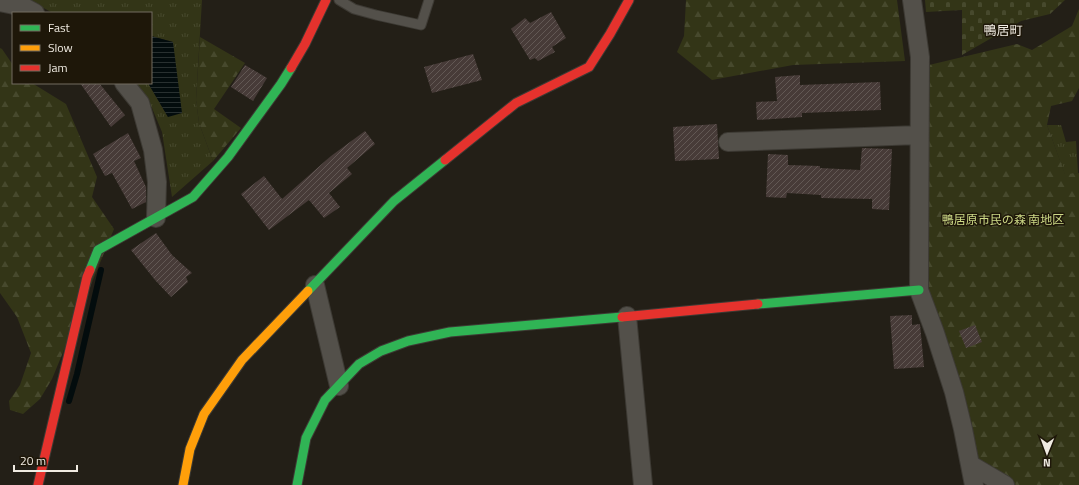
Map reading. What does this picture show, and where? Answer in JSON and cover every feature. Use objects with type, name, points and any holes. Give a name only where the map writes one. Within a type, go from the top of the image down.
[{"type":"street","points":[[38,485],[87,277],[98,250],[193,197],[228,157],[281,84],[305,44],[326,0]]},
{"type":"street","points":[[183,485],[190,449],[204,414],[242,360],[394,202],[516,103],[589,67],[629,0]]},
{"type":"street","points":[[912,0],[920,57],[919,290],[954,392],[971,465],[974,485]]},
{"type":"street","points":[[0,2],[24,7],[33,12]]},
{"type":"street","points":[[125,84],[140,103],[153,150],[157,182],[156,218]]},
{"type":"street","points":[[728,142],[919,135]]},
{"type":"street","points":[[315,285],[339,386]]},
{"type":"street","points":[[297,485],[306,438],[325,400],[359,364],[381,352],[408,341],[450,332],[919,290]]},
{"type":"street","points":[[627,316],[643,485]]},
{"type":"street","points":[[971,465],[1005,485]]},
{"type":"lane","points":[[339,0],[354,9],[376,16],[422,25],[429,0]]},
{"type":"green space","points":[[24,0],[202,0],[196,100],[199,123],[213,161],[172,197],[162,132],[152,108],[136,84],[149,84],[168,117],[173,42],[152,36],[152,12],[51,12],[34,3]]},
{"type":"green space","points":[[686,0],[897,0],[905,61],[793,65],[712,80],[677,52],[684,36]]},
{"type":"green space","points":[[925,0],[1065,0],[1050,14],[1021,21],[962,55],[962,10],[926,12]]},
{"type":"green space","name":"鴨居原市民の森 南地区","points":[[1079,9],[1079,88],[1072,101],[1051,106],[1047,125],[1065,174],[1079,173],[1079,485],[1016,485],[979,462],[957,379],[929,293],[924,141],[929,65],[1017,44],[1032,50],[1072,26]]},
{"type":"green space","points":[[200,37],[245,63],[214,109],[241,128],[213,161],[199,123],[196,100]]},
{"type":"green space","points":[[0,48],[12,64],[12,84],[34,84],[66,104],[97,177],[92,197],[114,229],[52,379],[40,399],[23,414],[10,410],[9,401],[20,385],[31,353],[17,317],[0,293]]},
{"type":"green space","points":[[1047,125],[1061,125],[1066,142],[1076,141],[1078,173],[1065,175]]},
{"type":"shaded area","points":[[152,36],[173,42],[182,113],[168,117],[149,84],[152,84]]},
{"type":"building","points":[[551,12],[566,38],[552,47],[555,52],[538,61],[535,58],[530,60],[511,29],[525,18],[530,23]]},
{"type":"building","points":[[473,54],[482,80],[432,93],[424,67]]},
{"type":"building","points":[[245,65],[267,78],[253,101],[231,87]]},
{"type":"building","points":[[800,75],[800,85],[880,82],[881,110],[802,113],[802,117],[757,120],[756,102],[777,101],[775,77]]},
{"type":"building","points":[[81,84],[100,84],[125,115],[111,127]]},
{"type":"building","points":[[717,124],[719,159],[675,161],[673,127]]},
{"type":"building","points":[[365,131],[375,144],[347,168],[352,174],[329,193],[340,207],[324,218],[309,200],[269,230],[241,194],[264,176],[282,199],[331,156]]},
{"type":"building","points":[[128,133],[141,158],[134,161],[146,187],[146,202],[132,209],[112,173],[105,176],[93,154]]},
{"type":"building","points":[[862,148],[892,149],[889,210],[872,209],[872,199],[821,198],[821,195],[787,193],[786,198],[766,197],[768,154],[788,155],[788,165],[820,166],[820,168],[860,170]]},
{"type":"building","points":[[156,233],[172,255],[192,273],[186,277],[188,282],[171,297],[131,250]]},
{"type":"building","points":[[912,315],[912,325],[920,324],[924,367],[894,369],[890,316]]},
{"type":"building","points":[[975,325],[982,342],[966,348],[959,331]]},
{"type":"waterway","points":[[69,401],[77,374],[101,270]]},
{"type":"traffic: fast","points":[[90,270],[98,250],[193,197],[228,157],[291,68]]},
{"type":"traffic: fast","points":[[308,291],[394,201],[445,160]]},
{"type":"traffic: fast","points":[[758,304],[919,290]]},
{"type":"traffic: fast","points":[[297,485],[306,438],[325,400],[359,364],[381,351],[408,341],[450,332],[622,317]]},
{"type":"traffic: slow","points":[[183,485],[190,449],[204,414],[242,360],[308,291]]},
{"type":"traffic: jam","points":[[291,68],[305,44],[326,0]]},
{"type":"traffic: jam","points":[[445,160],[516,103],[589,67],[629,0]]},
{"type":"traffic: jam","points":[[38,485],[87,277],[90,270]]},
{"type":"traffic: jam","points":[[622,317],[758,304]]},
{"type":"district","name":"鴨居町","points":[[1003,30]]}]
